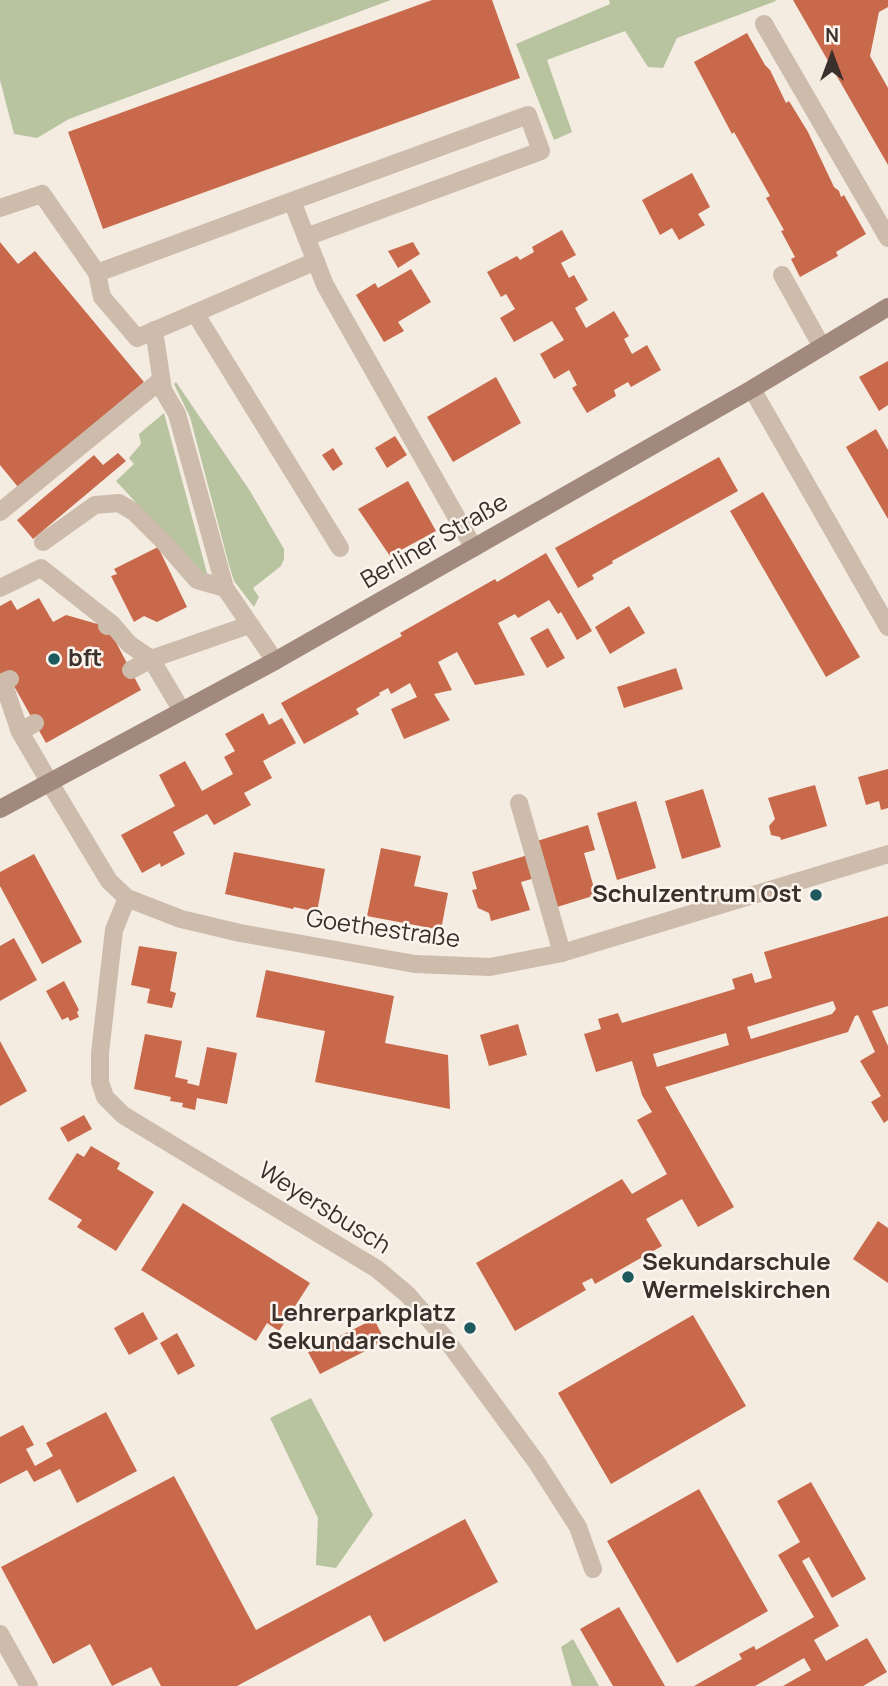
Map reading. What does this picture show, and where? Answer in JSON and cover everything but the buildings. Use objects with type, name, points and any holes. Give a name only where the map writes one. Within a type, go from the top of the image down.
[{"type":"main road","name":"Berliner Straße","points":[[0,809],[275,661],[752,389],[888,307]]},
{"type":"street","points":[[764,24],[888,238]]},
{"type":"street","points":[[97,273],[528,115],[541,151],[306,237]]},
{"type":"street","points":[[0,208],[42,194],[97,273],[102,298],[137,338],[316,261]]},
{"type":"street","points":[[292,201],[325,285],[474,548]]},
{"type":"street","points":[[782,275],[822,347]]},
{"type":"street","points":[[195,313],[340,548]]},
{"type":"street","points":[[154,330],[163,390],[177,414],[225,589],[275,661]]},
{"type":"street","points":[[0,512],[161,380]]},
{"type":"street","points":[[752,389],[888,626]]},
{"type":"street","points":[[43,542],[95,505],[119,503],[134,512],[197,580],[225,589]]},
{"type":"street","points":[[0,588],[41,568],[109,625],[125,647],[151,659],[182,711]]},
{"type":"street","points":[[131,670],[151,659],[249,625]]},
{"type":"street","points":[[10,679],[3,682],[12,708]]},
{"type":"street","name":"Goethestraße","points":[[12,708],[27,728],[50,783],[109,881],[127,898],[181,919],[240,933],[415,964],[490,967],[562,953],[888,854]]},
{"type":"street","points":[[519,803],[562,953]]},
{"type":"street","name":"Weyersbusch","points":[[127,898],[114,930],[101,1039],[99,1071],[101,1090],[105,1097],[123,1115],[377,1269],[408,1295],[445,1338],[537,1463],[579,1527],[593,1569]]},
{"type":"street","points":[[0,1634],[29,1686]]},
{"type":"green space","points":[[0,0],[391,0],[69,119],[37,138],[14,134],[0,80]]},
{"type":"green space","points":[[609,0],[776,1],[677,38],[663,68],[648,67],[625,31],[547,60],[572,132],[554,140],[516,44],[610,4]]},
{"type":"green space","points":[[176,382],[250,491],[284,549],[281,566],[253,588],[259,597],[254,607],[234,581],[190,417],[174,384]]},
{"type":"green space","points":[[164,413],[207,573],[203,575],[116,481],[134,464],[129,458],[141,444],[139,434]]},
{"type":"green space","points":[[311,1398],[373,1515],[336,1568],[316,1565],[318,1518],[270,1418]]},
{"type":"green space","points":[[573,1639],[599,1686],[572,1686],[561,1647]]},
{"type":"place","name":"bft","points":[[54,659]]},
{"type":"place","name":"Schulzentrum Ost","points":[[816,895]]},
{"type":"place","name":"Sekundarschule Wermelskirchen","points":[[628,1277]]},
{"type":"place","name":"Lehrerparkplatz Sekundarschule","points":[[470,1328]]}]
